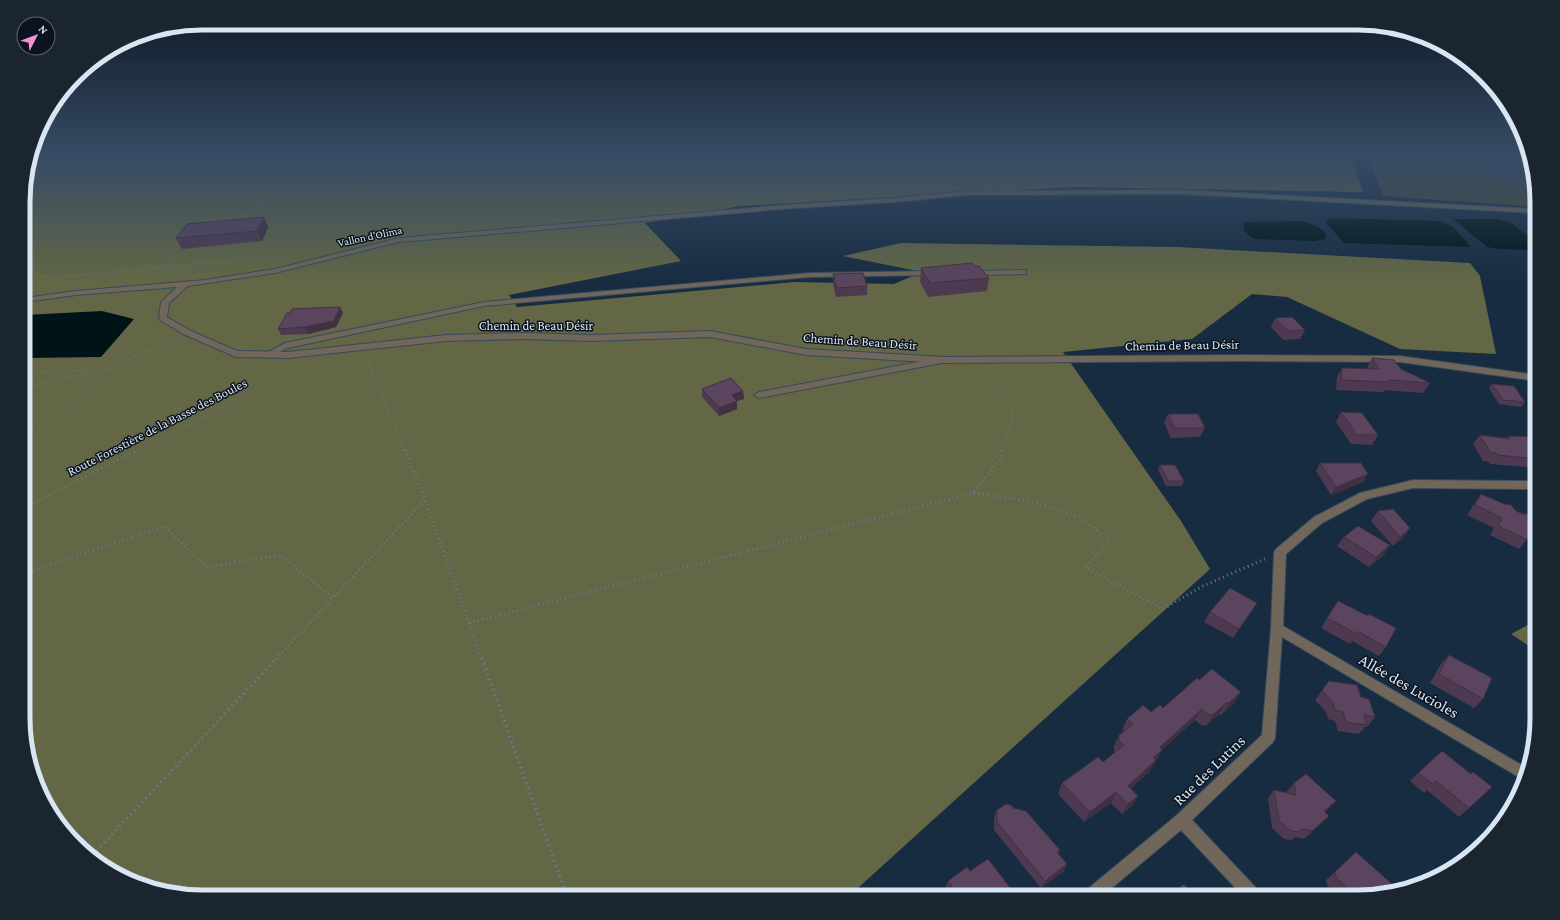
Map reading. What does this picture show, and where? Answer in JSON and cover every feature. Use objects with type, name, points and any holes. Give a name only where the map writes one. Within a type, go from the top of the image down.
[{"type":"street","name":"Vallon d'Olima","points":[[30,299],[76,293],[185,284],[275,271],[399,240],[902,198]]},
{"type":"street","name":"Vallon d'Olima","points":[[1304,198],[1530,210]]},
{"type":"street","points":[[967,273],[1022,272]]},
{"type":"street","points":[[269,354],[285,346],[484,304],[810,275],[944,273]]},
{"type":"street","name":"Chemin de Beau Désir","points":[[185,284],[165,302],[163,318],[186,332],[236,354],[288,355],[446,338],[524,336],[591,338],[710,334],[806,352],[944,360],[1242,358],[1400,359],[1530,377]]},
{"type":"street","points":[[759,395],[944,360]]},
{"type":"street","points":[[1280,552],[1318,520],[1364,496],[1413,484],[1530,485]]},
{"type":"street","name":"Rue des Lutins","points":[[1097,890],[1182,820],[1268,738],[1280,552]]},
{"type":"street","name":"Allée des Lucioles","points":[[1276,628],[1521,772]]},
{"type":"street","points":[[1182,820],[1249,890]]},
{"type":"path","points":[[168,267],[198,198]]},
{"type":"path","points":[[207,223],[246,214],[273,198]]},
{"type":"path","points":[[184,229],[192,227]]},
{"type":"path","points":[[30,276],[58,277],[287,256]]},
{"type":"path","points":[[30,386],[106,370],[186,332]]},
{"type":"path","points":[[361,346],[425,500],[564,890]]},
{"type":"path","name":"Route Forestière de la Basse des Boules","points":[[30,504],[204,418],[266,382],[288,355]]},
{"type":"path","points":[[944,360],[995,384],[1014,414],[1000,460],[973,493]]},
{"type":"path","points":[[30,372],[106,370]]},
{"type":"path","points":[[30,438],[80,403],[106,370]]},
{"type":"path","points":[[469,623],[973,493],[1030,501],[1078,516],[1109,540],[1086,568],[1163,609],[1203,586],[1280,552]]},
{"type":"path","points":[[96,853],[425,500]]},
{"type":"path","points":[[30,572],[164,526],[207,567],[280,555],[333,598]]},
{"type":"path","points":[[153,883],[186,887],[192,890]]},
{"type":"green space","points":[[30,198],[883,198],[741,206],[645,223],[681,261],[509,295],[517,307],[794,282],[894,284],[922,272],[843,256],[901,243],[1178,247],[1470,263],[1480,276],[1496,354],[1400,349],[1287,297],[1252,294],[1192,339],[1063,352],[1181,521],[1210,569],[856,890],[191,890],[168,887],[147,881],[136,877],[106,861],[80,840],[59,814],[53,804],[43,784],[33,752],[30,729]]},
{"type":"green space","points":[[1410,198],[1530,198],[1530,206]]},
{"type":"green space","points":[[1530,624],[1530,647],[1511,634]]},
{"type":"shaded area","points":[[1330,218],[1441,221],[1453,227],[1471,247],[1344,243],[1326,223]]},
{"type":"shaded area","points":[[1453,219],[1499,219],[1511,223],[1530,238],[1530,250],[1499,249],[1487,247]]},
{"type":"shaded area","points":[[1302,221],[1316,226],[1325,232],[1326,239],[1314,241],[1254,239],[1244,231],[1243,222]]},
{"type":"shaded area","points":[[102,311],[134,319],[101,357],[30,358],[30,315]]},
{"type":"building","points":[[264,217],[257,231],[176,238],[187,224]]},
{"type":"building","points":[[972,263],[974,266],[979,266],[989,278],[930,283],[921,268]]},
{"type":"building","points":[[863,273],[867,286],[837,288],[833,274]]},
{"type":"building","points":[[340,307],[334,321],[305,327],[278,329],[287,313],[290,313],[292,309]]},
{"type":"building","points":[[1292,317],[1305,330],[1288,331],[1275,318]]},
{"type":"building","points":[[1372,358],[1394,360],[1401,369],[1430,383],[1389,380],[1390,382],[1341,380],[1342,368],[1379,369]]},
{"type":"building","points":[[731,378],[743,391],[732,395],[737,401],[719,408],[702,389]]},
{"type":"building","points":[[1492,384],[1514,386],[1525,402],[1503,400]]},
{"type":"building","points":[[1341,412],[1362,413],[1378,435],[1357,435]]},
{"type":"building","points":[[1168,414],[1198,414],[1205,428],[1175,428]]},
{"type":"building","points":[[1480,435],[1510,439],[1509,436],[1530,437],[1530,458],[1497,455],[1496,453],[1490,452]]},
{"type":"building","points":[[1320,463],[1361,463],[1368,474],[1336,487]]},
{"type":"building","points":[[1160,465],[1175,465],[1184,481],[1168,481]]},
{"type":"building","points":[[1481,494],[1504,504],[1511,505],[1516,511],[1523,514],[1530,514],[1530,536],[1528,540],[1498,526],[1502,518],[1475,505]]},
{"type":"building","points":[[1393,509],[1410,528],[1400,537],[1378,511]]},
{"type":"building","points":[[1358,526],[1390,545],[1376,557],[1344,537]]},
{"type":"building","points":[[1230,588],[1257,603],[1239,629],[1210,612]]},
{"type":"building","points":[[1338,601],[1368,616],[1369,614],[1396,628],[1386,647],[1359,632],[1357,634],[1327,618]]},
{"type":"building","points":[[1449,655],[1492,678],[1483,699],[1439,674]]},
{"type":"building","points":[[1212,669],[1241,692],[1213,715],[1208,714],[1202,709],[1160,747],[1162,750],[1153,758],[1156,760],[1128,786],[1138,796],[1128,804],[1116,792],[1090,812],[1062,783],[1098,757],[1103,762],[1124,745],[1119,741],[1119,735],[1133,724],[1127,719],[1143,705],[1151,712],[1160,705],[1163,708],[1197,678],[1199,680]]},
{"type":"building","points":[[1329,681],[1357,685],[1361,697],[1369,699],[1375,717],[1364,715],[1367,725],[1346,722],[1343,712],[1335,710],[1333,703],[1322,690]]},
{"type":"building","points":[[1442,751],[1471,774],[1473,772],[1492,787],[1469,808],[1436,781],[1433,784],[1418,773]]},
{"type":"building","points":[[1306,774],[1336,801],[1324,811],[1329,816],[1312,831],[1303,829],[1299,832],[1291,831],[1279,820],[1274,790],[1296,795],[1294,783]]},
{"type":"building","points":[[1006,804],[1011,805],[1013,808],[1026,811],[1060,850],[1057,852],[1067,864],[1045,881],[997,822],[997,810]]},
{"type":"building","points":[[1356,852],[1392,884],[1388,888],[1380,889],[1349,890],[1336,877],[1335,872]]},
{"type":"building","points":[[988,859],[1012,890],[955,890],[948,881],[967,867],[970,871]]},
{"type":"building","points":[[1184,884],[1190,890],[1177,890]]}]
